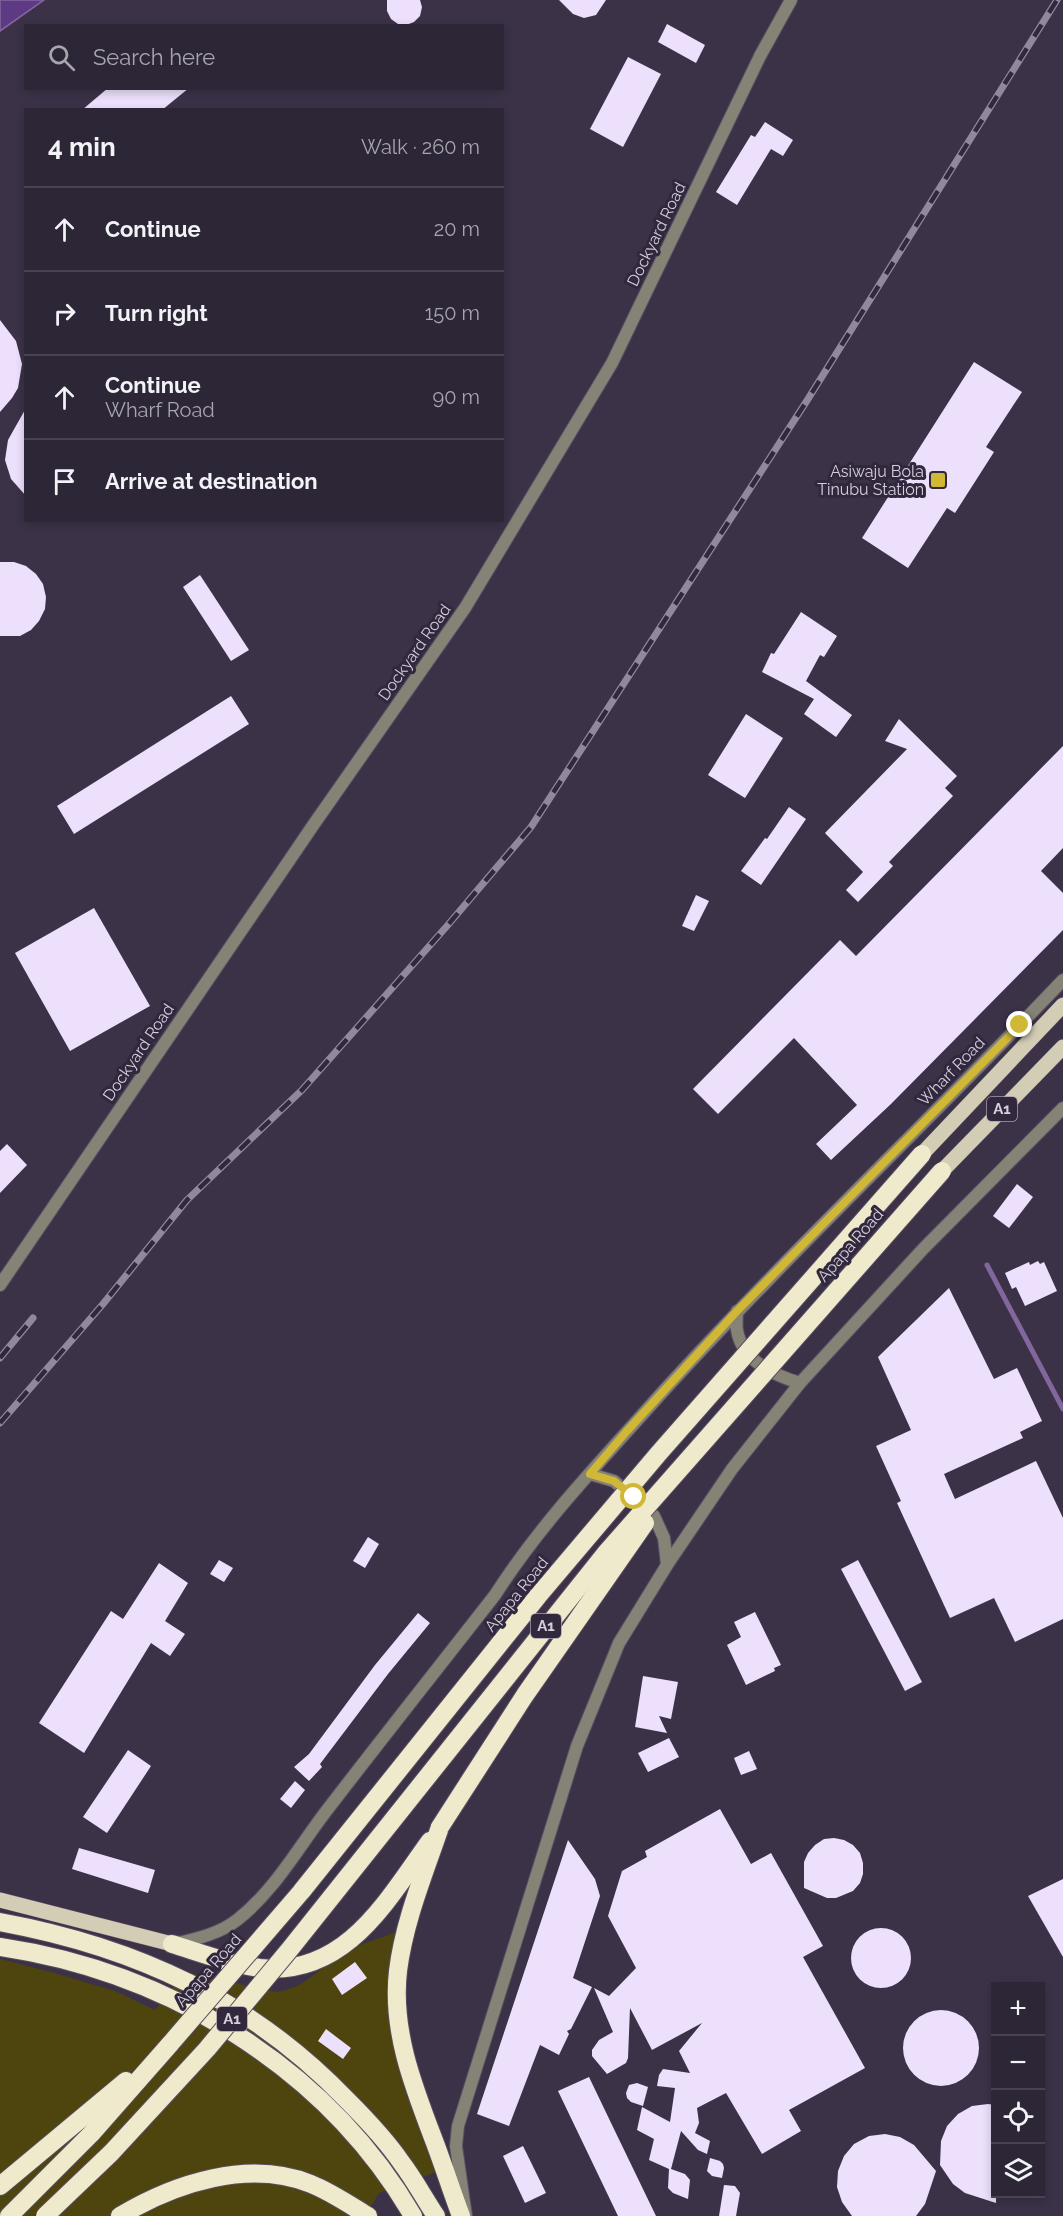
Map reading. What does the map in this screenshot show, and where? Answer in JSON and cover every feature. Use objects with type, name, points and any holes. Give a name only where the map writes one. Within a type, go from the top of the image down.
[{"type":"highway","name":"Apapa Road","points":[[9,2216],[91,2134],[301,1892],[576,1551],[921,1154]]},
{"type":"highway","name":"Apapa Road","points":[[45,2216],[111,2153],[207,2049],[290,1949],[598,1563],[942,1171]]},
{"type":"highway","points":[[172,1944],[226,1961],[262,1968],[291,1967],[316,1961],[338,1950],[375,1917],[440,1827],[525,1695],[696,1450]]},
{"type":"highway","points":[[440,1827],[407,1926],[398,1972],[398,2013],[404,2052],[416,2095],[461,2216]]},
{"type":"highway","points":[[0,1922],[44,1930],[91,1943],[160,1969],[224,2001],[281,2040],[326,2077],[401,2161],[436,2216]]},
{"type":"highway","points":[[0,1947],[40,1953],[97,1968],[159,1992],[209,2017],[263,2053],[306,2086],[340,2119],[372,2154],[397,2188],[413,2216]]},
{"type":"highway","points":[[0,2186],[171,2043]]},
{"type":"highway","points":[[120,2216],[157,2197],[191,2184],[224,2176],[255,2174],[283,2177],[311,2184],[368,2216]]},
{"type":"main road","name":"Apapa Road","points":[[921,1154],[1063,1005]]},
{"type":"main road","name":"Apapa Road","points":[[942,1171],[1063,1047]]},
{"type":"main road","points":[[0,1900],[172,1944]]},
{"type":"street","name":"Dockyard Road","points":[[0,1285],[307,834],[465,608],[612,363],[760,56],[790,0]]},
{"type":"street","name":"Wharf Road","points":[[172,1944],[217,1932],[237,1920],[255,1904],[495,1595],[518,1559],[626,1432],[737,1311],[1063,980]]},
{"type":"street","points":[[466,2216],[456,2146],[458,2126],[578,1746],[619,1642],[732,1468],[800,1383],[923,1249],[1063,1108]]},
{"type":"street","points":[[737,1311],[737,1330],[742,1345],[755,1361],[776,1375],[800,1383]]},
{"type":"street","points":[[590,1474],[614,1481],[654,1516],[664,1538],[668,1565]]},
{"type":"shaded area","points":[[0,0],[44,0],[0,31]]},
{"type":"shaded area","points":[[396,1932],[387,1997],[405,2091],[436,2172],[379,2193],[365,2216],[0,2216],[0,1959],[115,1991],[155,2010],[186,1972],[275,1992],[286,1990],[303,1982],[343,1953]]},
{"type":"building","points":[[387,0],[420,0],[422,7],[420,16],[409,24],[398,24],[391,19],[387,11]]},
{"type":"building","points":[[559,0],[606,0],[596,15],[584,18],[573,14]]},
{"type":"building","points":[[667,24],[705,45],[696,63],[658,42]]},
{"type":"building","points":[[628,57],[661,74],[623,147],[590,129]]},
{"type":"building","points":[[106,90],[187,90],[164,108],[84,108]]},
{"type":"building","points":[[765,122],[793,140],[783,156],[771,149],[737,205],[716,192],[751,135],[755,137]]},
{"type":"building","points":[[0,320],[16,341],[22,364],[18,388],[0,412]]},
{"type":"building","name":"Asiwaju Bola Tinubu Station","points":[[974,362],[1022,392],[986,447],[994,452],[955,513],[947,508],[908,568],[862,538]]},
{"type":"building","points":[[24,412],[24,494],[11,479],[5,460],[8,440]]},
{"type":"building","points":[[0,562],[14,562],[26,566],[43,584],[46,597],[45,609],[31,630],[20,636],[0,636]]},
{"type":"building","points":[[200,575],[249,650],[231,661],[183,587]]},
{"type":"building","points":[[801,612],[837,636],[824,657],[820,655],[806,681],[852,715],[836,737],[804,714],[814,699],[762,672],[771,653],[774,654]]},
{"type":"building","points":[[231,696],[249,724],[74,834],[57,806]]},
{"type":"building","points":[[746,714],[783,738],[745,798],[708,775]]},
{"type":"building","points":[[899,719],[957,776],[945,788],[953,796],[889,862],[893,866],[858,902],[846,890],[863,872],[825,833],[907,749],[885,741]]},
{"type":"building","points":[[1063,746],[1063,848],[1041,871],[1063,893],[1063,930],[891,1104],[831,1160],[816,1144],[857,1105],[794,1038],[718,1114],[693,1089],[840,940],[856,956]]},
{"type":"building","points":[[789,807],[806,819],[761,885],[741,871]]},
{"type":"building","points":[[696,895],[709,901],[694,931],[682,926]]},
{"type":"building","points":[[94,908],[150,1006],[70,1051],[15,953]]},
{"type":"building","points":[[7,1144],[27,1165],[0,1193],[0,1151]]},
{"type":"building","points":[[1017,1184],[1033,1197],[1009,1228],[993,1216]]},
{"type":"building","points":[[1038,1261],[1040,1264],[1044,1262],[1057,1291],[1025,1306],[1016,1287],[1012,1289],[1005,1273],[1029,1262],[1030,1265]]},
{"type":"building","points":[[949,1288],[994,1379],[1017,1368],[1042,1421],[1020,1432],[1023,1438],[944,1474],[955,1499],[1036,1461],[1063,1518],[1063,1619],[1015,1642],[994,1598],[950,1618],[897,1503],[901,1501],[876,1446],[911,1430],[878,1357]]},
{"type":"building","points":[[368,1537],[379,1544],[365,1568],[353,1561]]},
{"type":"building","points":[[219,1560],[233,1568],[224,1582],[210,1574]]},
{"type":"building","points":[[858,1560],[922,1682],[905,1691],[841,1569]]},
{"type":"building","points":[[159,1563],[188,1583],[165,1621],[185,1634],[170,1656],[151,1643],[84,1753],[39,1723],[111,1611],[123,1619]]},
{"type":"building","points":[[755,1612],[781,1665],[774,1668],[775,1671],[746,1685],[727,1645],[741,1637],[734,1622]]},
{"type":"building","points":[[418,1613],[430,1623],[388,1674],[320,1764],[322,1767],[309,1781],[294,1767],[309,1754],[375,1665]]},
{"type":"building","points":[[643,1676],[678,1682],[671,1719],[659,1716],[667,1733],[635,1727]]},
{"type":"building","points":[[669,1738],[679,1757],[648,1772],[638,1753]]},
{"type":"building","points":[[128,1750],[151,1766],[107,1833],[83,1817]]},
{"type":"building","points":[[749,1751],[757,1769],[741,1775],[734,1758]]},
{"type":"building","points":[[295,1781],[305,1790],[291,1808],[280,1799]]},
{"type":"building","points":[[720,1809],[751,1864],[771,1853],[823,1946],[803,1957],[865,2068],[789,2110],[801,2131],[762,2154],[726,2093],[697,2108],[699,2123],[695,2133],[710,2141],[707,2154],[698,2150],[681,2131],[671,2169],[685,2174],[690,2180],[688,2199],[673,2193],[668,2188],[669,2169],[649,2160],[654,2139],[637,2130],[642,2107],[670,2122],[675,2088],[657,2086],[659,2075],[663,2069],[690,2073],[679,2051],[702,2023],[652,2050],[630,2008],[628,2058],[626,2063],[607,2074],[592,2056],[592,2050],[599,2040],[613,2032],[594,1988],[609,1996],[636,1968],[608,1916],[622,1871],[647,1857],[645,1851]]},
{"type":"building","points":[[834,1838],[853,1845],[860,1853],[863,1874],[860,1883],[853,1891],[836,1898],[827,1898],[804,1888],[804,1862],[815,1845],[824,1839]]},
{"type":"building","points":[[568,1840],[595,1879],[600,1896],[573,1978],[592,1987],[571,2029],[567,2031],[569,2034],[559,2055],[540,2045],[509,2126],[477,2114]]},
{"type":"building","points":[[79,1848],[155,1870],[148,1893],[72,1869]]},
{"type":"building","points":[[1063,1879],[1063,1957],[1028,1896]]},
{"type":"building","points":[[881,1928],[898,1933],[906,1941],[911,1958],[906,1975],[898,1983],[881,1988],[864,1983],[856,1975],[851,1958],[856,1941],[864,1933]]},
{"type":"building","points":[[355,1962],[367,1978],[342,1995],[332,1979]]},
{"type":"building","points":[[941,2010],[955,2013],[968,2021],[976,2034],[979,2048],[976,2062],[968,2075],[955,2083],[941,2086],[927,2083],[914,2075],[906,2062],[903,2048],[906,2034],[914,2021],[927,2013]]},
{"type":"building","points":[[326,2029],[351,2048],[343,2059],[318,2041]]},
{"type":"building","points":[[589,2077],[656,2216],[618,2216],[558,2091]]},
{"type":"building","points":[[637,2083],[648,2087],[643,2106],[627,2098],[629,2085]]},
{"type":"building","points":[[991,2104],[991,2198],[996,2198],[996,2203],[965,2193],[953,2184],[940,2165],[941,2141],[947,2126],[958,2114],[972,2106]]},
{"type":"building","points":[[885,2134],[900,2137],[914,2145],[936,2171],[925,2204],[916,2216],[852,2216],[842,2202],[837,2187],[838,2171],[844,2156],[854,2144],[869,2136]]},
{"type":"building","points":[[523,2146],[546,2193],[525,2203],[503,2156]]},
{"type":"building","points":[[710,2158],[723,2164],[722,2178],[712,2176],[707,2171]]},
{"type":"building","points":[[724,2185],[735,2186],[740,2193],[736,2216],[719,2216]]},
{"type":"waterway","points":[[987,1265],[1063,1409]]},
{"type":"railway","points":[[0,1423],[103,1304],[187,1200],[302,1090],[531,827],[808,399],[1057,0]]},
{"type":"railway","points":[[0,1358],[33,1318]]},
{"type":"place","name":"Asiwaju Bola Tinubu Station","points":[[938,480]]},
{"type":"route","points":[[634,1497],[614,1481],[590,1474],[737,1311],[1020,1025]]}]
